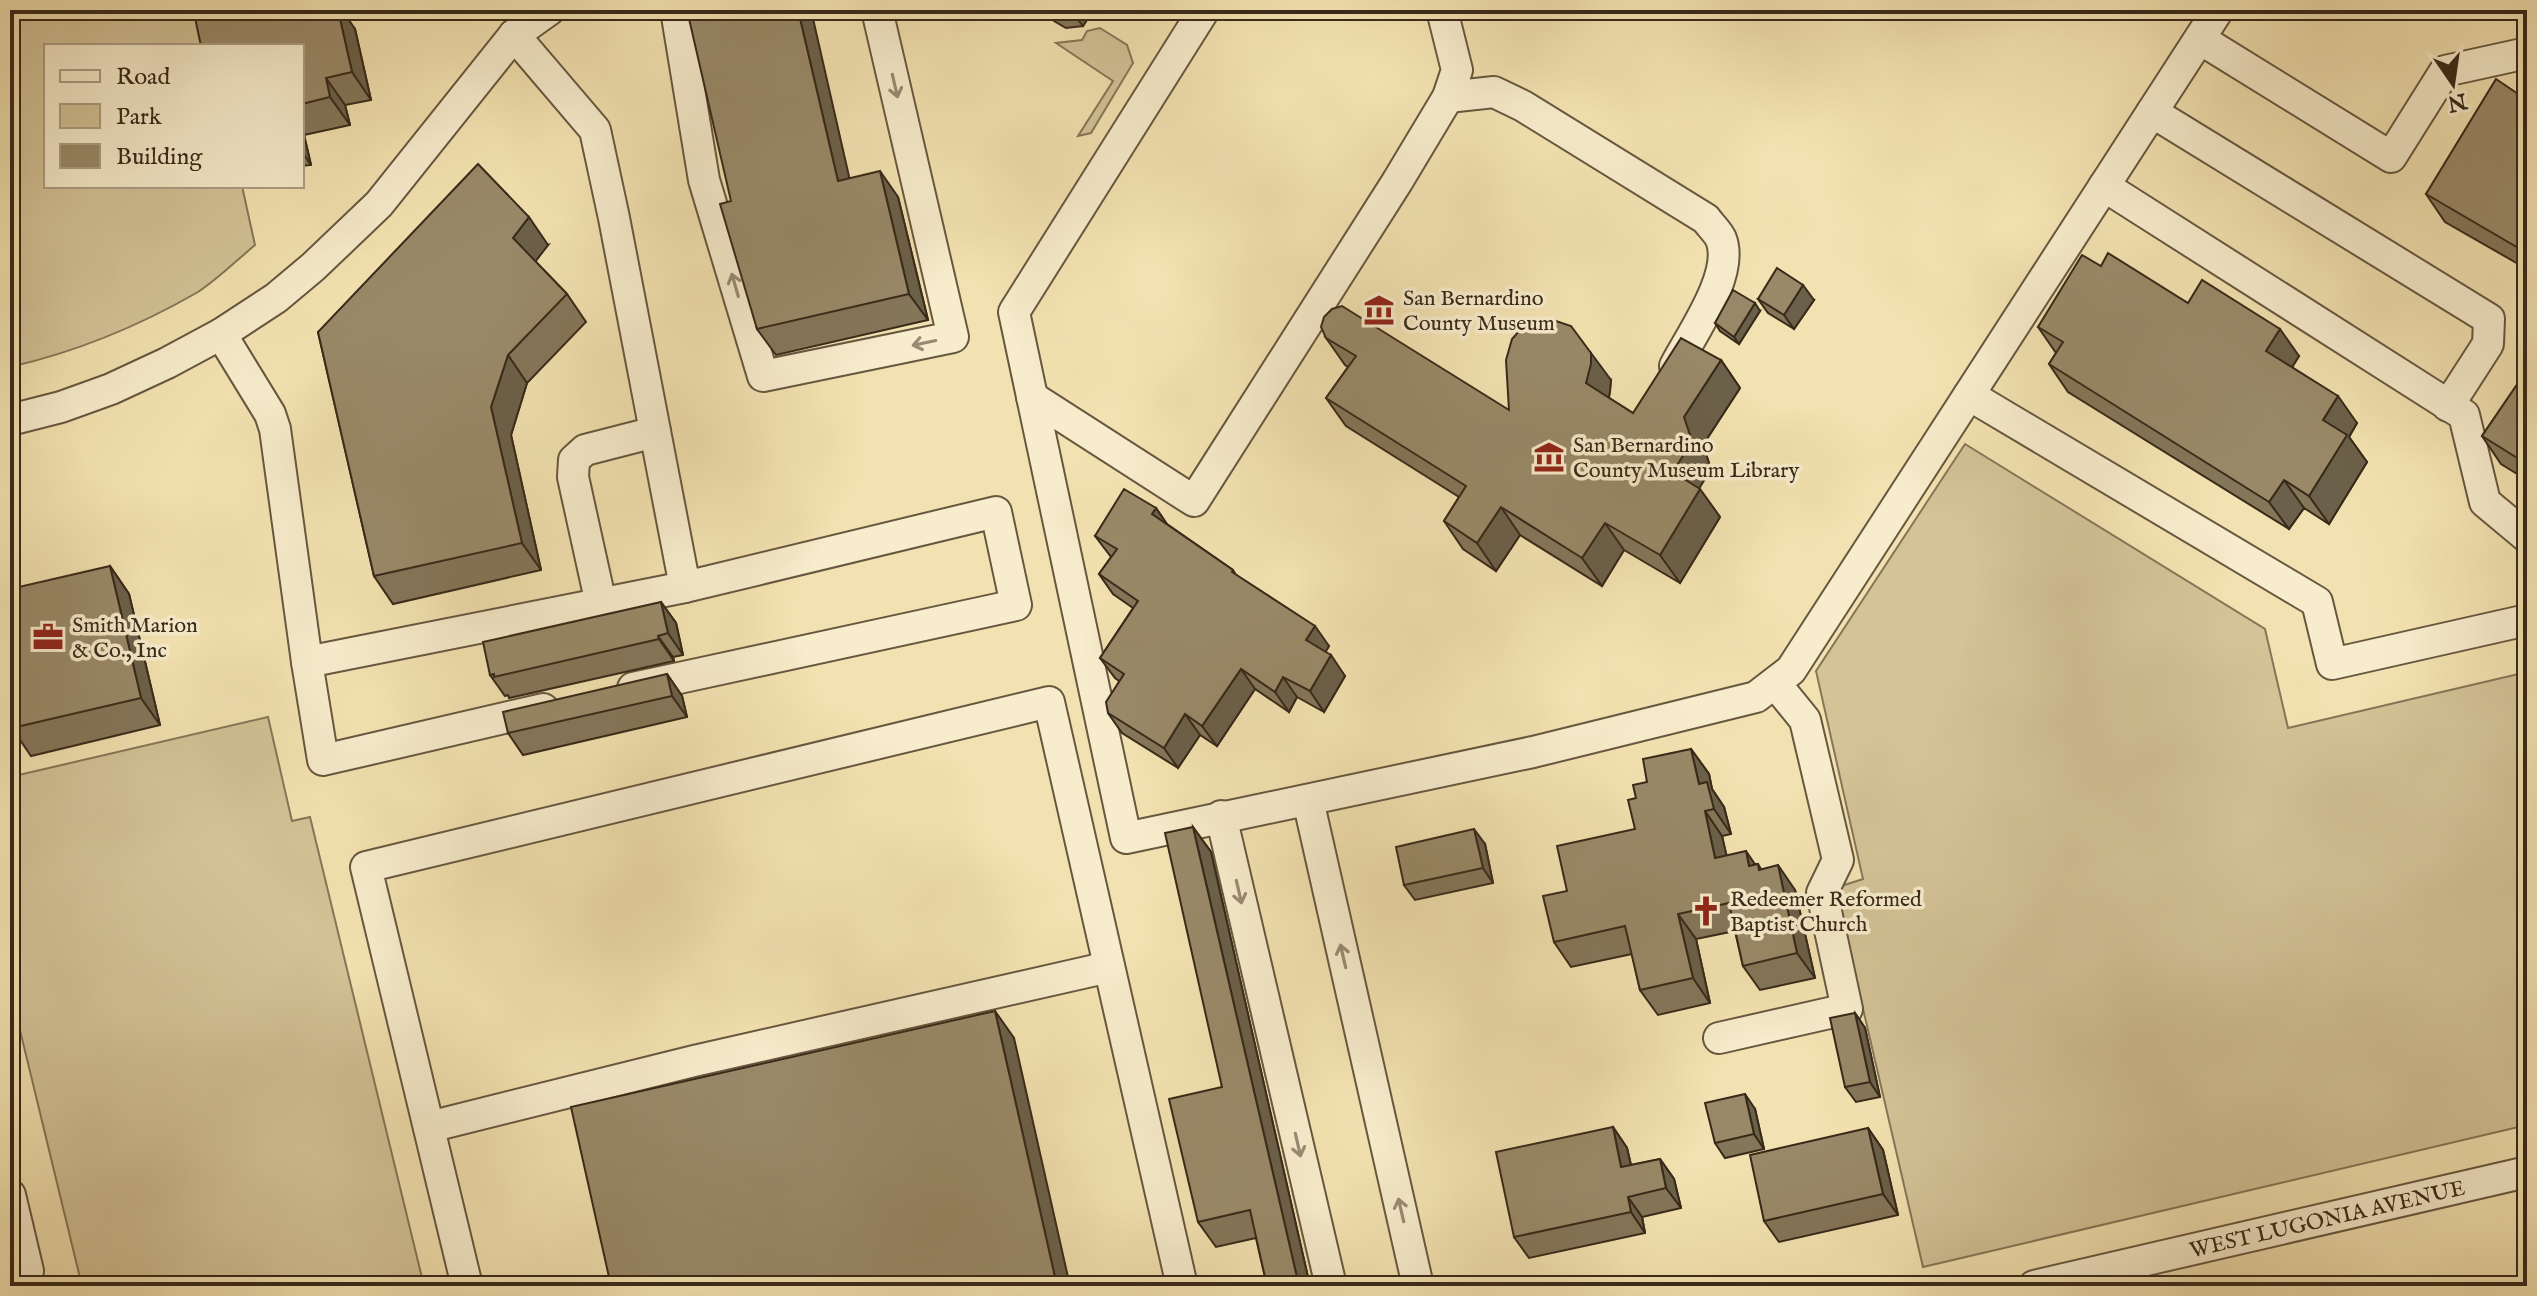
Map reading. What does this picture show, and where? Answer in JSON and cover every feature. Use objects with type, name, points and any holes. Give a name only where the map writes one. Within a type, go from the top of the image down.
[{"type":"street","points":[[10,420],[61,407],[111,389],[221,334],[276,298],[379,204],[514,35],[549,10]]},
{"type":"street","points":[[676,10],[704,180],[763,376],[953,337],[877,10]]},
{"type":"street","points":[[1204,10],[1014,312],[1126,838],[1533,752],[1756,697],[1775,683],[1791,670],[2218,10]]},
{"type":"street","points":[[1032,397],[1194,501],[1448,97],[1457,70],[1442,10]]},
{"type":"street","points":[[514,35],[595,130],[685,587]]},
{"type":"street","points":[[2200,39],[2391,157],[2445,71],[2527,53]]},
{"type":"street","points":[[1448,97],[1494,92],[1523,106],[1706,219],[1721,238],[1725,262],[1721,280],[1675,366]]},
{"type":"street","points":[[2152,112],[2489,319],[2488,344],[2448,406]]},
{"type":"street","points":[[2104,186],[2464,415],[2485,502],[2527,537]]},
{"type":"street","points":[[221,334],[270,414],[275,429],[323,760],[563,704]]},
{"type":"street","points":[[1969,395],[2317,602],[2332,664],[2527,620]]},
{"type":"street","points":[[601,604],[573,477],[574,460],[585,450],[655,432]]},
{"type":"street","points":[[307,662],[685,587],[996,512],[1016,605],[608,694]]},
{"type":"street","points":[[1719,1038],[1847,1009],[1822,893],[1838,860],[1805,720],[1775,683]]},
{"type":"street","points":[[467,1286],[366,867],[1049,702],[1182,1286]]},
{"type":"street","points":[[1308,800],[1418,1286]]},
{"type":"street","points":[[1221,816],[1331,1286]]},
{"type":"street","points":[[429,1127],[694,1061],[1109,967]]},
{"type":"street","name":"WEST LUGONIA AVENUE","points":[[2034,1286],[2527,1172]]},
{"type":"street","points":[[10,1195],[28,1271],[10,1275]]},
{"type":"green space","points":[[10,10],[203,10],[211,44],[44,44],[44,188],[242,188],[255,245],[198,292],[153,316],[83,346],[10,367]]},
{"type":"green space","points":[[1100,28],[1127,45],[1133,63],[1091,133],[1078,136],[1113,81],[1056,43],[1082,40],[1087,31]]},
{"type":"green space","points":[[1965,444],[2265,629],[2288,728],[2527,672],[2527,1125],[1923,1267],[1835,888],[1863,879],[1816,671]]},
{"type":"green space","points":[[268,717],[292,821],[310,817],[424,1286],[82,1286],[10,989],[10,777]]},
{"type":"building","points":[[207,10],[338,10],[352,72],[326,78],[330,97],[304,104],[304,44],[201,44],[194,13]]},
{"type":"building","points":[[687,10],[798,10],[838,181],[880,171],[909,294],[757,329],[720,204],[731,201]]},
{"type":"building","points":[[1049,10],[1074,10],[1056,14]]},
{"type":"building","points":[[2496,79],[2527,100],[2527,253],[2426,194]]},
{"type":"building","points":[[478,164],[529,217],[513,238],[567,294],[508,355],[491,407],[522,543],[374,576],[318,332]]},
{"type":"building","points":[[2108,253],[2188,303],[2202,280],[2280,329],[2266,351],[2338,396],[2323,420],[2347,435],[2309,496],[2284,480],[2269,502],[2049,364],[2063,342],[2038,327],[2082,255],[2101,266]]},
{"type":"building","points":[[1777,268],[1803,285],[1784,315],[1758,299]]},
{"type":"building","points":[[1733,290],[1755,303],[1734,337],[1715,323]]},
{"type":"building","name":"San Bernardino County Museum Library","points":[[1342,306],[1509,410],[1506,360],[1512,339],[1520,330],[1540,319],[1571,326],[1591,353],[1586,383],[1633,413],[1681,338],[1721,360],[1684,417],[1692,441],[1673,472],[1700,489],[1660,555],[1605,523],[1582,558],[1501,507],[1477,543],[1444,521],[1466,486],[1326,398],[1356,356],[1326,338],[1321,327],[1324,317],[1332,309]]},
{"type":"building","points":[[2527,370],[2527,464],[2482,436]]},
{"type":"building","points":[[1124,489],[1156,508],[1152,514],[1232,572],[1315,626],[1306,640],[1331,655],[1310,691],[1283,677],[1275,692],[1241,669],[1202,726],[1185,714],[1164,748],[1108,713],[1106,702],[1124,674],[1100,658],[1138,601],[1099,574],[1117,549],[1095,536]]},
{"type":"building","points":[[110,566],[141,698],[12,728],[10,589]]},
{"type":"building","points":[[661,602],[668,633],[658,636],[659,639],[494,677],[494,674],[490,675],[483,642]]},
{"type":"building","points":[[667,674],[672,696],[508,733],[503,712]]},
{"type":"building","points":[[1691,749],[1699,784],[1707,782],[1714,809],[1705,811],[1715,858],[1746,851],[1749,866],[1758,864],[1759,870],[1778,865],[1797,953],[1743,966],[1729,903],[1678,914],[1693,978],[1640,990],[1625,926],[1554,942],[1543,896],[1567,891],[1557,846],[1635,829],[1628,800],[1636,798],[1633,785],[1647,782],[1643,759]]},
{"type":"building","points":[[1193,827],[1299,1286],[1267,1286],[1250,1210],[1198,1222],[1169,1099],[1222,1087],[1165,833]]},
{"type":"building","points":[[1474,829],[1483,868],[1404,885],[1396,847]]},
{"type":"building","points":[[995,1011],[1057,1286],[611,1286],[571,1107]]},
{"type":"building","points":[[1855,1013],[1870,1082],[1845,1087],[1830,1018]]},
{"type":"building","points":[[1745,1094],[1754,1134],[1715,1143],[1705,1103]]},
{"type":"building","points":[[1613,1127],[1621,1167],[1660,1159],[1666,1188],[1628,1197],[1631,1212],[1514,1237],[1496,1152]]},
{"type":"building","points":[[1868,1128],[1883,1194],[1764,1221],[1750,1155]]},
{"type":"place","name":"San Bernardino County Museum","points":[[1379,310]]},
{"type":"place","name":"San Bernardino County Museum Library","points":[[1549,457]]},
{"type":"place","name":"Smith Marion & Co., Inc","points":[[48,637]]},
{"type":"place","name":"Redeemer Reformed Baptist Church","points":[[1706,911]]}]
